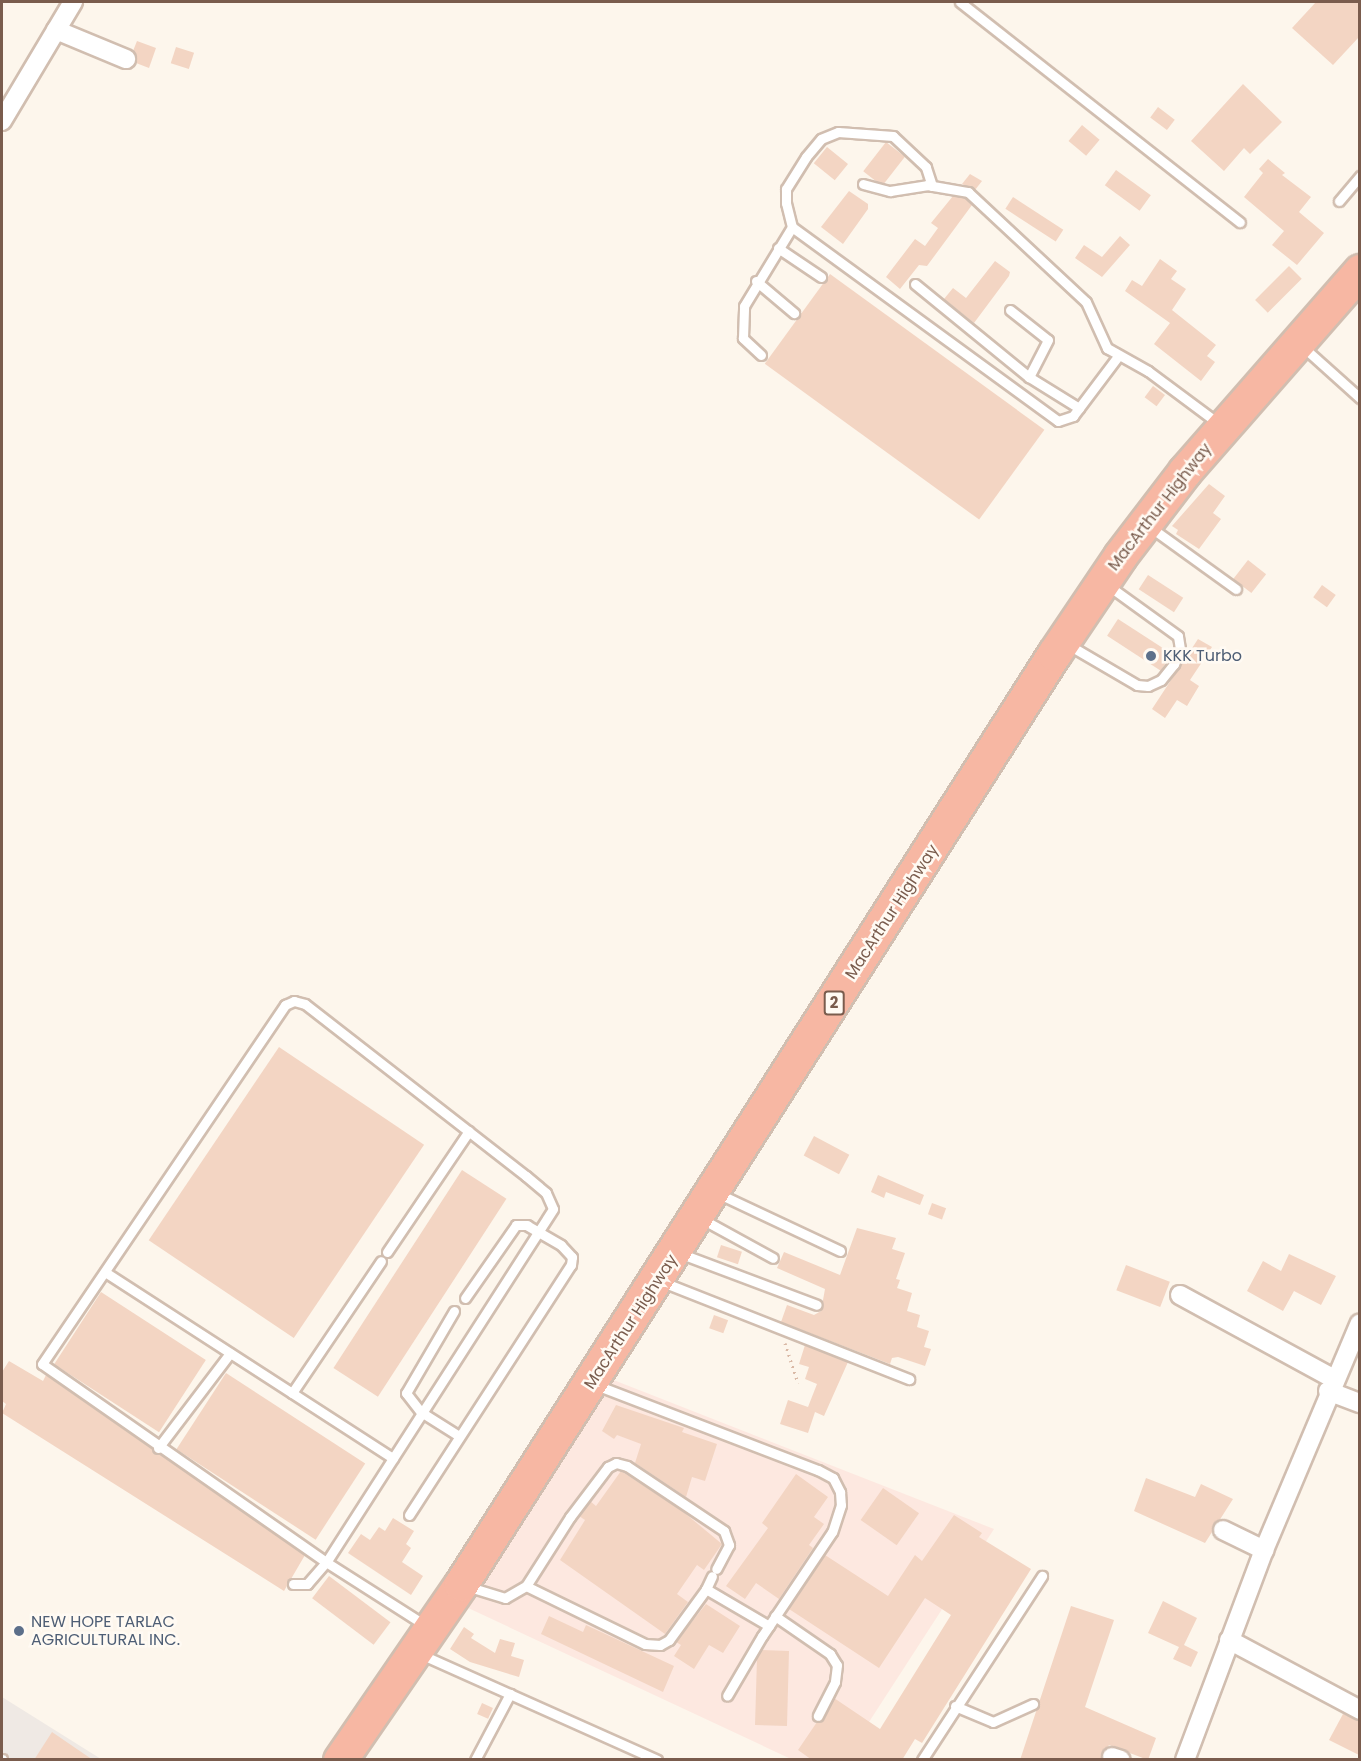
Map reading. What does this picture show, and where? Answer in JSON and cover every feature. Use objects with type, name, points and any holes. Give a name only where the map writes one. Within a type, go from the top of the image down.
[{"type":"highway","name":"MacArthur Highway","points":[[340,1760],[461,1584],[676,1251],[1063,641],[1103,582],[1145,524],[1223,428],[1359,271]]},
{"type":"street","points":[[2,121],[73,2]]},
{"type":"street","points":[[56,30],[126,59]]},
{"type":"street","points":[[1180,1295],[1359,1403]]},
{"type":"street","points":[[1185,1760],[1264,1550],[1331,1385],[1359,1323]]},
{"type":"street","points":[[1223,1530],[1264,1550]]},
{"type":"street","points":[[1229,1640],[1359,1710]]},
{"type":"lane","points":[[960,2],[1240,222]]},
{"type":"lane","points":[[761,355],[743,338],[741,327],[744,306],[756,281],[792,227],[786,189],[821,139],[838,132],[893,136],[926,167],[932,186]]},
{"type":"lane","points":[[1339,201],[1359,176]]},
{"type":"lane","points":[[863,184],[890,191],[932,186],[958,188],[981,203],[1018,242],[1086,302],[1094,315],[1101,341],[1223,428]]},
{"type":"lane","points":[[792,227],[1043,413],[1064,421],[1078,408],[1119,355]]},
{"type":"lane","points":[[778,248],[821,276]]},
{"type":"lane","points":[[756,281],[794,313]]},
{"type":"lane","points":[[915,284],[1029,377],[1078,408]]},
{"type":"lane","points":[[1010,310],[1048,340],[1029,377]]},
{"type":"lane","points":[[1298,342],[1359,398]]},
{"type":"lane","points":[[1145,524],[1236,589]]},
{"type":"lane","points":[[1063,641],[1137,685],[1148,686],[1161,680],[1174,664],[1180,648],[1178,636],[1103,582]]},
{"type":"lane","points":[[293,1584],[307,1584],[326,1562],[553,1209],[546,1193],[305,1004],[285,1005],[42,1364],[158,1448],[326,1562],[421,1640],[510,1694],[657,1760]]},
{"type":"lane","points":[[387,1252],[469,1131]]},
{"type":"lane","points":[[706,1204],[840,1251]]},
{"type":"lane","points":[[706,1204],[773,1258]]},
{"type":"lane","points":[[409,1515],[571,1265],[569,1252],[527,1225],[516,1225],[465,1298]]},
{"type":"lane","points":[[676,1251],[818,1305]]},
{"type":"lane","points":[[292,1393],[381,1261]]},
{"type":"lane","points":[[105,1272],[393,1458]]},
{"type":"lane","points":[[657,1280],[909,1379]]},
{"type":"lane","points":[[454,1311],[409,1383],[408,1401],[459,1436]]},
{"type":"lane","points":[[158,1448],[230,1353]]},
{"type":"lane","points":[[591,1383],[833,1478],[840,1492],[837,1522],[769,1626],[727,1696]]},
{"type":"lane","points":[[461,1584],[505,1598],[526,1586],[570,1517],[608,1467],[616,1463],[627,1466],[724,1531],[729,1545],[706,1588],[660,1646],[645,1644],[526,1586]]},
{"type":"lane","points":[[922,1760],[955,1706],[1042,1576]]},
{"type":"lane","points":[[706,1588],[769,1626]]},
{"type":"lane","points":[[776,1616],[835,1659],[835,1682],[818,1716]]},
{"type":"lane","points":[[476,1760],[510,1694]]},
{"type":"lane","points":[[955,1706],[993,1722],[1033,1704]]},
{"type":"path","points":[[778,1328],[798,1383]]},
{"type":"shaded area","points":[[611,1379],[994,1529],[845,1759],[791,1759],[466,1607]]},
{"type":"shaded area","points":[[2,1697],[101,1759],[2,1759]]},
{"type":"building","points":[[1316,2],[1359,2],[1359,37],[1333,65],[1292,28]]},
{"type":"building","points":[[137,41],[156,48],[149,68],[136,63],[133,51]]},
{"type":"building","points":[[176,47],[194,53],[189,69],[171,63]]},
{"type":"building","points":[[1243,84],[1282,122],[1250,154],[1244,148],[1224,171],[1191,141]]},
{"type":"building","points":[[1158,107],[1175,120],[1167,130],[1150,117]]},
{"type":"building","points":[[1082,125],[1100,140],[1086,156],[1069,141]]},
{"type":"building","points":[[886,142],[905,157],[882,186],[863,171]]},
{"type":"building","points":[[827,147],[848,164],[835,180],[814,163]]},
{"type":"building","points":[[1268,159],[1285,173],[1282,175],[1311,197],[1299,212],[1324,233],[1297,265],[1272,245],[1284,231],[1244,197],[1263,173],[1259,169]]},
{"type":"building","points":[[1116,170],[1151,195],[1140,211],[1105,185]]},
{"type":"building","points":[[970,174],[982,181],[975,190],[962,184]]},
{"type":"building","points":[[849,191],[868,204],[868,209],[843,244],[821,227]]},
{"type":"building","points":[[953,196],[965,198],[972,205],[927,266],[919,265],[900,289],[886,277],[915,239],[925,246],[938,228],[931,223]]},
{"type":"building","points":[[1013,197],[1063,230],[1056,241],[1005,209]]},
{"type":"building","points":[[1120,236],[1130,245],[1102,277],[1075,258],[1084,245],[1102,257]]},
{"type":"building","points":[[1160,259],[1177,271],[1171,279],[1186,289],[1172,310],[1216,345],[1207,356],[1215,362],[1201,381],[1154,344],[1170,323],[1125,291],[1132,280],[1142,286]]},
{"type":"building","points":[[995,261],[1010,272],[1009,276],[974,323],[944,299],[953,288],[966,298]]},
{"type":"building","points":[[1289,266],[1302,279],[1268,313],[1255,300]]},
{"type":"building","points":[[830,274],[1044,430],[979,520],[765,364]]},
{"type":"building","points":[[1153,386],[1165,395],[1157,406],[1145,397]]},
{"type":"building","points":[[1209,484],[1225,496],[1213,513],[1221,519],[1199,549],[1176,534],[1178,530],[1172,526]]},
{"type":"building","points":[[1248,560],[1266,574],[1251,593],[1233,579]]},
{"type":"building","points":[[1148,575],[1183,598],[1174,612],[1139,589]]},
{"type":"building","points":[[1322,585],[1336,595],[1327,607],[1313,597]]},
{"type":"building","points":[[1118,619],[1172,654],[1161,671],[1107,636]]},
{"type":"building","points":[[1198,639],[1212,647],[1190,680],[1199,686],[1187,706],[1177,700],[1165,718],[1152,709]]},
{"type":"building","points":[[279,1047],[424,1145],[294,1338],[149,1240]]},
{"type":"building","points":[[814,1136],[849,1155],[839,1174],[804,1155]]},
{"type":"building","points":[[462,1170],[506,1199],[378,1397],[333,1368]]},
{"type":"building","points":[[878,1175],[924,1195],[920,1205],[886,1192],[884,1198],[871,1192]]},
{"type":"building","points":[[932,1203],[946,1208],[942,1219],[928,1214]]},
{"type":"building","points":[[857,1228],[896,1238],[892,1249],[905,1253],[896,1279],[900,1280],[897,1288],[912,1293],[907,1311],[920,1315],[917,1327],[929,1331],[924,1347],[931,1349],[925,1366],[898,1357],[892,1358],[890,1364],[781,1322],[787,1305],[814,1315],[821,1311],[825,1289],[777,1268],[784,1252],[840,1275]]},
{"type":"building","points":[[721,1245],[742,1252],[738,1264],[717,1257]]},
{"type":"building","points":[[1289,1254],[1336,1276],[1321,1305],[1294,1291],[1283,1311],[1247,1291],[1263,1261],[1281,1271]]},
{"type":"building","points":[[1126,1265],[1170,1282],[1160,1307],[1116,1290]]},
{"type":"building","points":[[101,1292],[206,1360],[159,1432],[54,1364]]},
{"type":"building","points":[[714,1315],[728,1320],[723,1333],[709,1328]]},
{"type":"building","points":[[805,1345],[848,1362],[824,1416],[815,1412],[808,1433],[780,1424],[788,1400],[808,1407],[817,1384],[805,1379],[809,1367],[799,1364]]},
{"type":"building","points":[[9,1361],[43,1381],[46,1375],[305,1555],[284,1591],[2,1413],[6,1404],[2,1401],[2,1372]]},
{"type":"building","points":[[226,1373],[365,1463],[316,1540],[176,1449]]},
{"type":"building","points":[[616,1405],[684,1428],[682,1432],[717,1444],[705,1481],[692,1477],[686,1497],[635,1463],[641,1444],[617,1435],[614,1439],[602,1431]]},
{"type":"building","points":[[621,1471],[681,1510],[722,1544],[704,1570],[697,1565],[677,1594],[688,1602],[665,1634],[560,1560],[585,1520],[579,1516],[590,1501],[596,1506]]},
{"type":"building","points":[[796,1474],[828,1497],[814,1517],[824,1524],[809,1545],[813,1548],[779,1599],[756,1583],[745,1599],[726,1586],[768,1528],[762,1523]]},
{"type":"building","points":[[1146,1478],[1195,1497],[1201,1484],[1233,1499],[1205,1543],[1134,1511]]},
{"type":"building","points":[[883,1488],[919,1513],[897,1545],[861,1520]]},
{"type":"building","points":[[954,1515],[982,1533],[979,1537],[1031,1569],[922,1743],[915,1739],[902,1760],[812,1760],[798,1750],[817,1722],[824,1720],[834,1698],[880,1729],[951,1615],[925,1598],[879,1668],[789,1609],[790,1606],[825,1555],[888,1596],[915,1555],[922,1561]]},
{"type":"building","points":[[393,1518],[414,1531],[406,1544],[411,1548],[402,1562],[423,1576],[411,1595],[348,1553],[361,1534],[370,1540],[379,1527],[385,1531]]},
{"type":"building","points":[[329,1576],[390,1622],[374,1645],[312,1598]]},
{"type":"building","points":[[1163,1601],[1197,1618],[1184,1645],[1198,1652],[1191,1667],[1173,1659],[1179,1647],[1148,1633]]},
{"type":"building","points":[[706,1604],[740,1626],[723,1653],[709,1645],[694,1669],[674,1656],[681,1645],[676,1642]]},
{"type":"building","points":[[1071,1606],[1114,1620],[1085,1707],[1156,1738],[1148,1760],[1109,1745],[1101,1760],[1020,1760]]},
{"type":"building","points":[[549,1616],[583,1632],[586,1625],[674,1666],[663,1692],[541,1634]]},
{"type":"building","points":[[464,1627],[474,1634],[471,1638],[495,1653],[500,1639],[515,1643],[511,1656],[524,1660],[519,1677],[470,1662],[450,1649]]},
{"type":"building","points":[[761,1650],[789,1651],[787,1726],[755,1725],[757,1658]]},
{"type":"building","points":[[482,1703],[493,1708],[488,1719],[477,1714]]},
{"type":"building","points":[[1343,1714],[1359,1721],[1359,1755],[1329,1740]]},
{"type":"building","points":[[52,1732],[93,1760],[34,1760]]},
{"type":"place","name":"KKK Turbo","points":[[1151,656]]},
{"type":"place","name":"NEW HOPE TARLAC AGRICULTURAL INC.","points":[[19,1631]]}]
